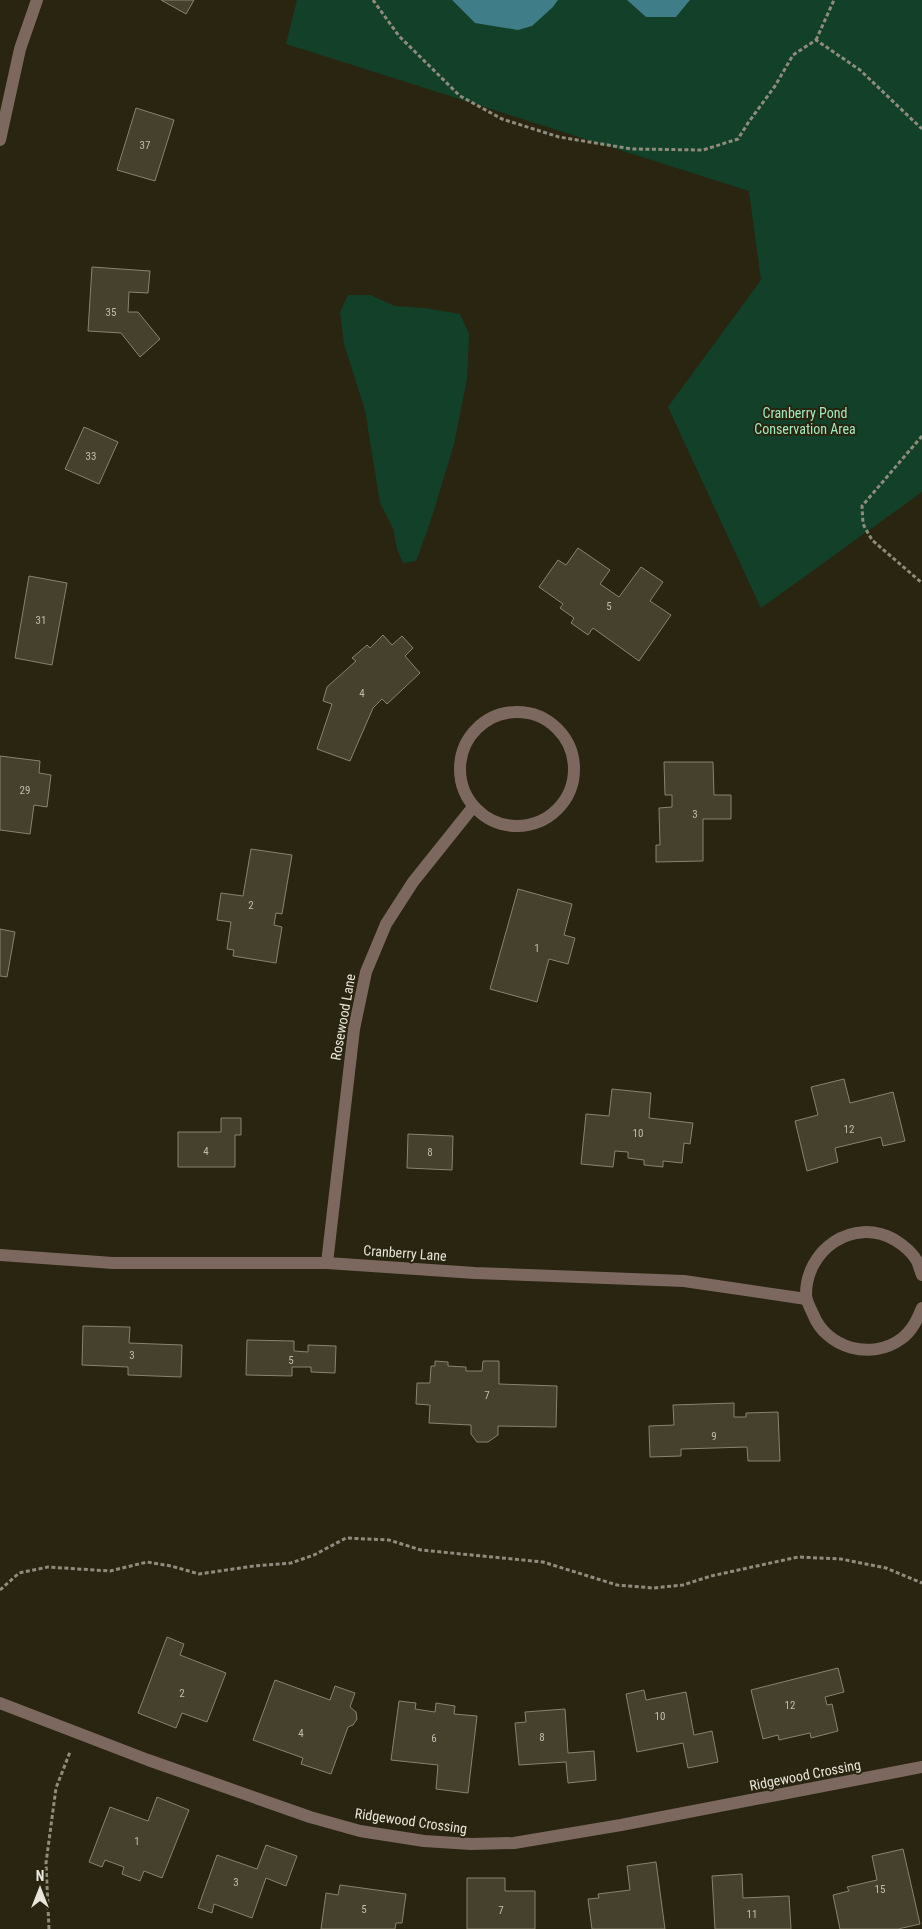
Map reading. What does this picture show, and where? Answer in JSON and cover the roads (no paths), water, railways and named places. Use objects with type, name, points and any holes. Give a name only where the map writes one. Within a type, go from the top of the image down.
[{"type":"street","points":[[0,140],[20,49],[37,0]]},
{"type":"street","points":[[515,712],[533,714],[550,722],[564,736],[572,753],[574,772],[570,791],[560,808],[544,820],[526,826],[506,826],[488,819],[473,807],[463,791],[459,773],[460,755],[468,738],[480,724],[497,715],[515,712]]},
{"type":"street","name":"Rosewood Lane","points":[[326,1263],[354,1029],[366,972],[386,924],[413,882],[473,807]]},
{"type":"street","points":[[922,1275],[917,1260],[904,1245],[887,1236],[862,1231],[834,1240],[815,1259],[807,1279],[806,1299],[818,1326],[836,1342],[858,1350],[880,1349],[901,1339],[915,1324],[922,1308]]},
{"type":"street","name":"Cranberry Lane","points":[[0,1255],[113,1263],[326,1263],[475,1273],[684,1281],[806,1299]]},
{"type":"street","name":"Ridgewood Crossing","points":[[0,1703],[243,1794],[310,1817],[360,1831],[471,1844],[514,1843],[621,1825],[922,1767]]},
{"type":"water","points":[[452,0],[558,0],[532,26],[518,30],[475,23]]},
{"type":"water","points":[[627,0],[690,0],[676,17],[646,17]]},
{"type":"park label","name":"Cranberry Pond Conservation Area","points":[[805,422]]}]
